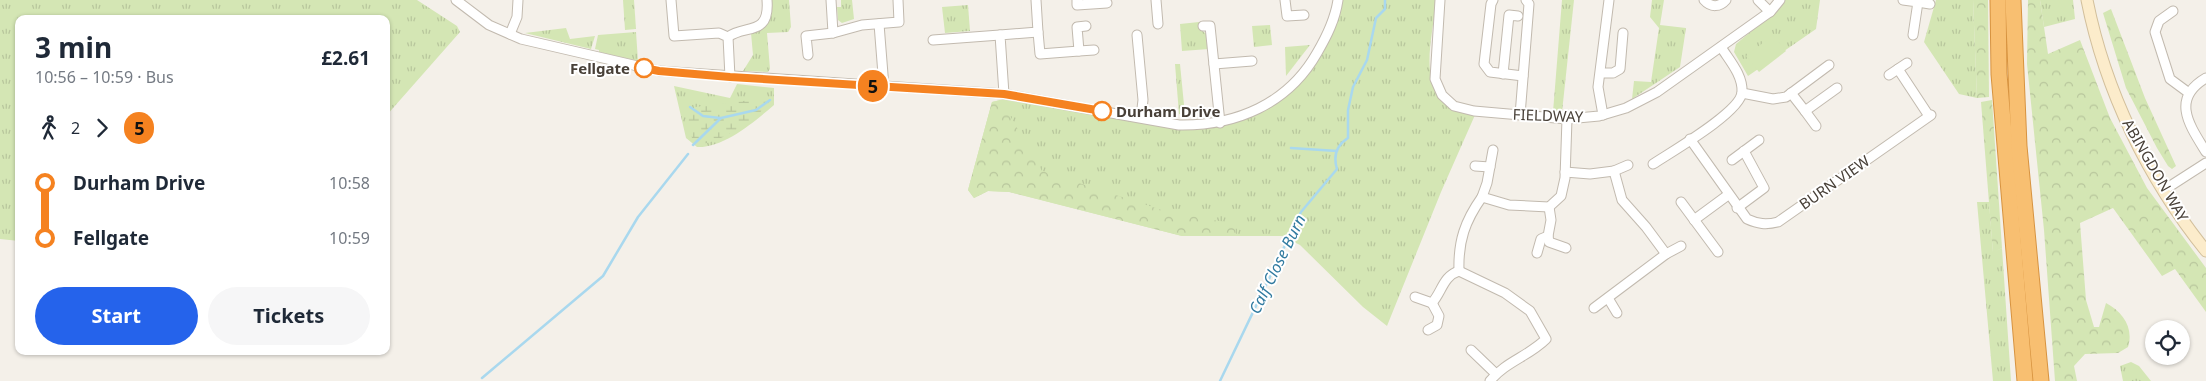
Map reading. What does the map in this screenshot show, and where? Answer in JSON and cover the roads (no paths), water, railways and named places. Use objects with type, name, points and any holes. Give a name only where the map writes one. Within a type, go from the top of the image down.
[{"type":"highway","points":[[1998,0],[1999,74],[2026,381]]},
{"type":"highway","points":[[2013,0],[2019,146],[2041,381]]},
{"type":"street","points":[[456,0],[489,25],[510,34],[659,71],[1004,94],[1178,125],[1220,123],[1262,108],[1280,97],[1310,66],[1328,34],[1338,0]]},
{"type":"street","points":[[510,34],[517,18],[518,0]]},
{"type":"street","points":[[670,0],[674,36],[719,33],[728,37]]},
{"type":"street","points":[[728,37],[735,32],[751,30],[759,26],[768,10],[767,0]]},
{"type":"street","points":[[831,0],[833,33]]},
{"type":"street","points":[[808,55],[806,36],[833,33],[862,25],[899,22],[898,0]]},
{"type":"street","points":[[1036,0],[1040,54],[1094,50]]},
{"type":"street","points":[[1077,0],[1077,5],[1107,3]]},
{"type":"street","points":[[1156,0],[1158,24]]},
{"type":"street","points":[[1285,0],[1287,16]]},
{"type":"street","name":"FIELDWAY","points":[[1440,0],[1434,79],[1442,95],[1454,106],[1474,111],[1567,119],[1603,115],[1626,108],[1657,92],[1770,12],[1780,0]]},
{"type":"street","points":[[1493,0],[1484,64],[1490,72],[1523,76]]},
{"type":"street","points":[[1520,115],[1529,4],[1526,0]]},
{"type":"street","points":[[1603,115],[1598,95],[1609,0]]},
{"type":"street","points":[[1704,0],[1712,6],[1719,6],[1726,0]]},
{"type":"street","points":[[1758,0],[1770,12]]},
{"type":"street","points":[[1903,0],[1930,4]]},
{"type":"street","name":"ABINGDON WAY","points":[[2087,0],[2108,77],[2124,116],[2164,190],[2206,251]]},
{"type":"street","points":[[1913,35],[1918,2]]},
{"type":"street","points":[[2173,11],[2159,21],[2155,32],[2170,80],[2189,93]]},
{"type":"street","points":[[1276,17],[1304,15]]},
{"type":"street","points":[[1503,74],[1509,15],[1518,16]]},
{"type":"street","points":[[879,24],[884,87]]},
{"type":"street","points":[[1079,50],[1077,27],[1086,26]]},
{"type":"street","points":[[1203,26],[1210,26],[1220,123]]},
{"type":"street","points":[[933,40],[955,42],[1000,35],[1038,32]]},
{"type":"street","points":[[1601,73],[1613,73],[1620,69],[1624,33]]},
{"type":"street","points":[[1000,35],[1004,94]]},
{"type":"street","points":[[1137,35],[1143,100],[1141,117]]},
{"type":"street","points":[[728,37],[730,77]]},
{"type":"street","points":[[1653,164],[1734,108],[1742,93],[1740,77],[1721,47]]},
{"type":"street","points":[[1214,64],[1252,61]]},
{"type":"street","points":[[1889,75],[1907,63]]},
{"type":"street","points":[[1742,93],[1773,99],[1786,97],[1829,65]]},
{"type":"street","name":"BURN VIEW","points":[[1690,139],[1728,195],[1747,219],[1756,224],[1778,222],[1930,116],[1898,68]]},
{"type":"street","points":[[2206,78],[2189,93],[2187,115],[2206,152]]},
{"type":"street","points":[[1805,112],[1837,88]]},
{"type":"street","points":[[1791,93],[1816,126]]},
{"type":"street","points":[[1482,197],[1509,205],[1549,207],[1561,196],[1565,172],[1567,119]]},
{"type":"street","points":[[1732,160],[1759,140]]},
{"type":"street","points":[[1459,271],[1458,252],[1463,229],[1482,197],[1493,150]]},
{"type":"street","points":[[1738,208],[1764,188],[1744,151]]},
{"type":"street","points":[[2164,190],[2206,163]]},
{"type":"street","points":[[1565,172],[1590,174],[1614,171],[1628,165]]},
{"type":"street","points":[[1475,166],[1490,167]]},
{"type":"street","points":[[1614,171],[1622,200],[1646,227],[1666,254]]},
{"type":"street","points":[[1694,220],[1728,195]]},
{"type":"street","points":[[1681,202],[1718,252]]},
{"type":"street","points":[[1549,207],[1551,220],[1548,236],[1549,242],[1566,248]]},
{"type":"street","points":[[1537,253],[1541,239],[1548,236]]},
{"type":"street","points":[[1594,308],[1666,254],[1680,246]]},
{"type":"street","points":[[1432,303],[1437,298],[1442,284],[1459,271]]},
{"type":"street","points":[[1459,271],[1505,293],[1530,311],[1546,339]]},
{"type":"street","points":[[1415,296],[1432,303],[1438,316],[1437,325],[1428,330]]},
{"type":"street","points":[[1608,298],[1617,313]]},
{"type":"street","points":[[1471,350],[1493,378],[1546,339],[1556,337]]},
{"type":"waterway","name":"Calf Close Burn","points":[[1220,381],[1301,212],[1337,169],[1335,160],[1337,151],[1348,138],[1348,110],[1353,87],[1367,60],[1376,18],[1385,9],[1385,0]]},
{"type":"waterway","points":[[693,145],[721,118],[756,110],[770,100]]},
{"type":"waterway","points":[[690,107],[703,116],[720,118]]},
{"type":"waterway","name":"Calf Close Burn","points":[[1291,148],[1337,151]]},
{"type":"waterway","points":[[482,378],[603,276],[638,217],[688,154]]},
{"type":"place","name":"Fellgate","points":[[644,68]]},
{"type":"place","name":"Durham Drive","points":[[1102,111]]}]
